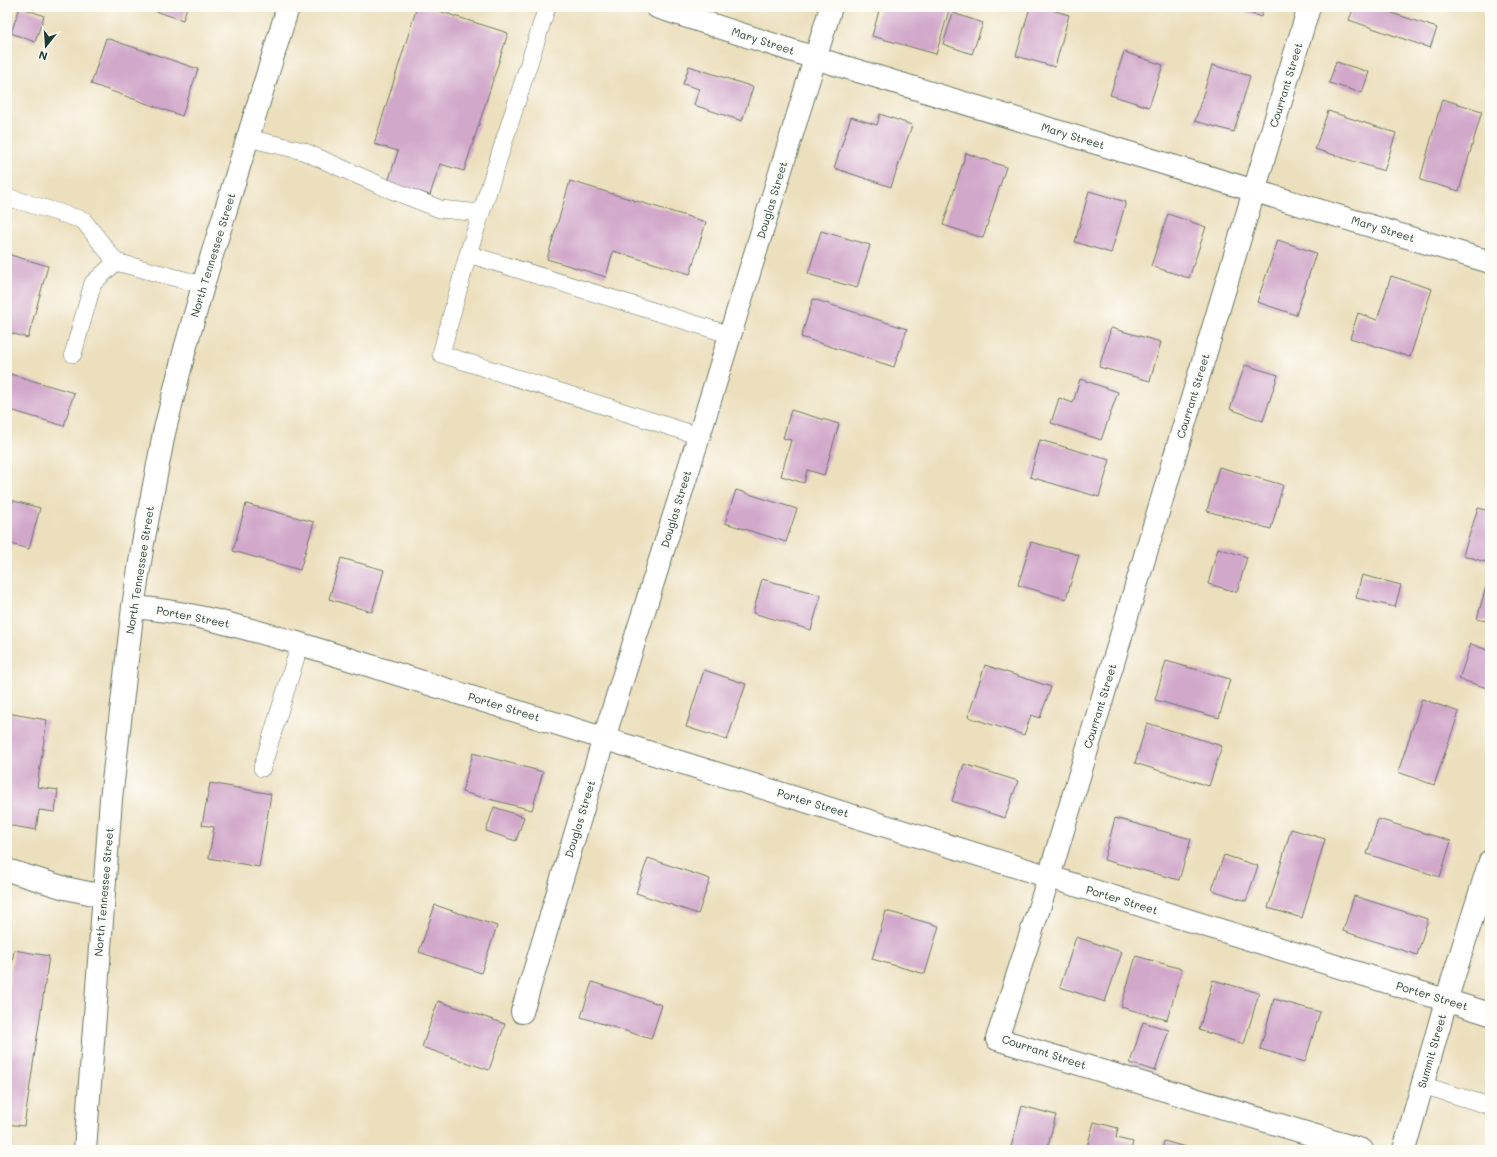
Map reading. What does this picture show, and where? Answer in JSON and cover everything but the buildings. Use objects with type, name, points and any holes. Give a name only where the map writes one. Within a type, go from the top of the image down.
[{"type":"street","name":"North Tennessee Street","points":[[85,1150],[103,896],[112,799],[133,607],[143,543],[164,433],[185,349],[203,285],[288,7]]},
{"type":"street","name":"Mary Street","points":[[658,7],[816,58],[1490,262]]},
{"type":"street","name":"Douglas Street","points":[[522,1012],[604,738],[831,7]]},
{"type":"street","name":"Courrant Street","points":[[1309,7],[1049,877],[997,1039],[1362,1150]]},
{"type":"street","name":"Porter Street","points":[[133,607],[160,609],[240,626],[1490,1014]]},
{"type":"street","name":"Summit Street","points":[[1404,1150],[1446,1001],[1490,861]]},
{"type":"street","points":[[7,870],[65,888],[103,896]]},
{"type":"lane","points":[[547,7],[468,254],[441,354],[699,436]]},
{"type":"lane","points":[[248,138],[303,151],[384,187],[440,209],[481,213]]},
{"type":"lane","points":[[7,197],[83,220],[116,262],[203,285]]},
{"type":"lane","points":[[468,254],[730,335]]},
{"type":"lane","points":[[73,354],[93,282],[116,262]]},
{"type":"lane","points":[[262,768],[300,644]]},
{"type":"lane","points":[[1422,1086],[1490,1106]]}]
